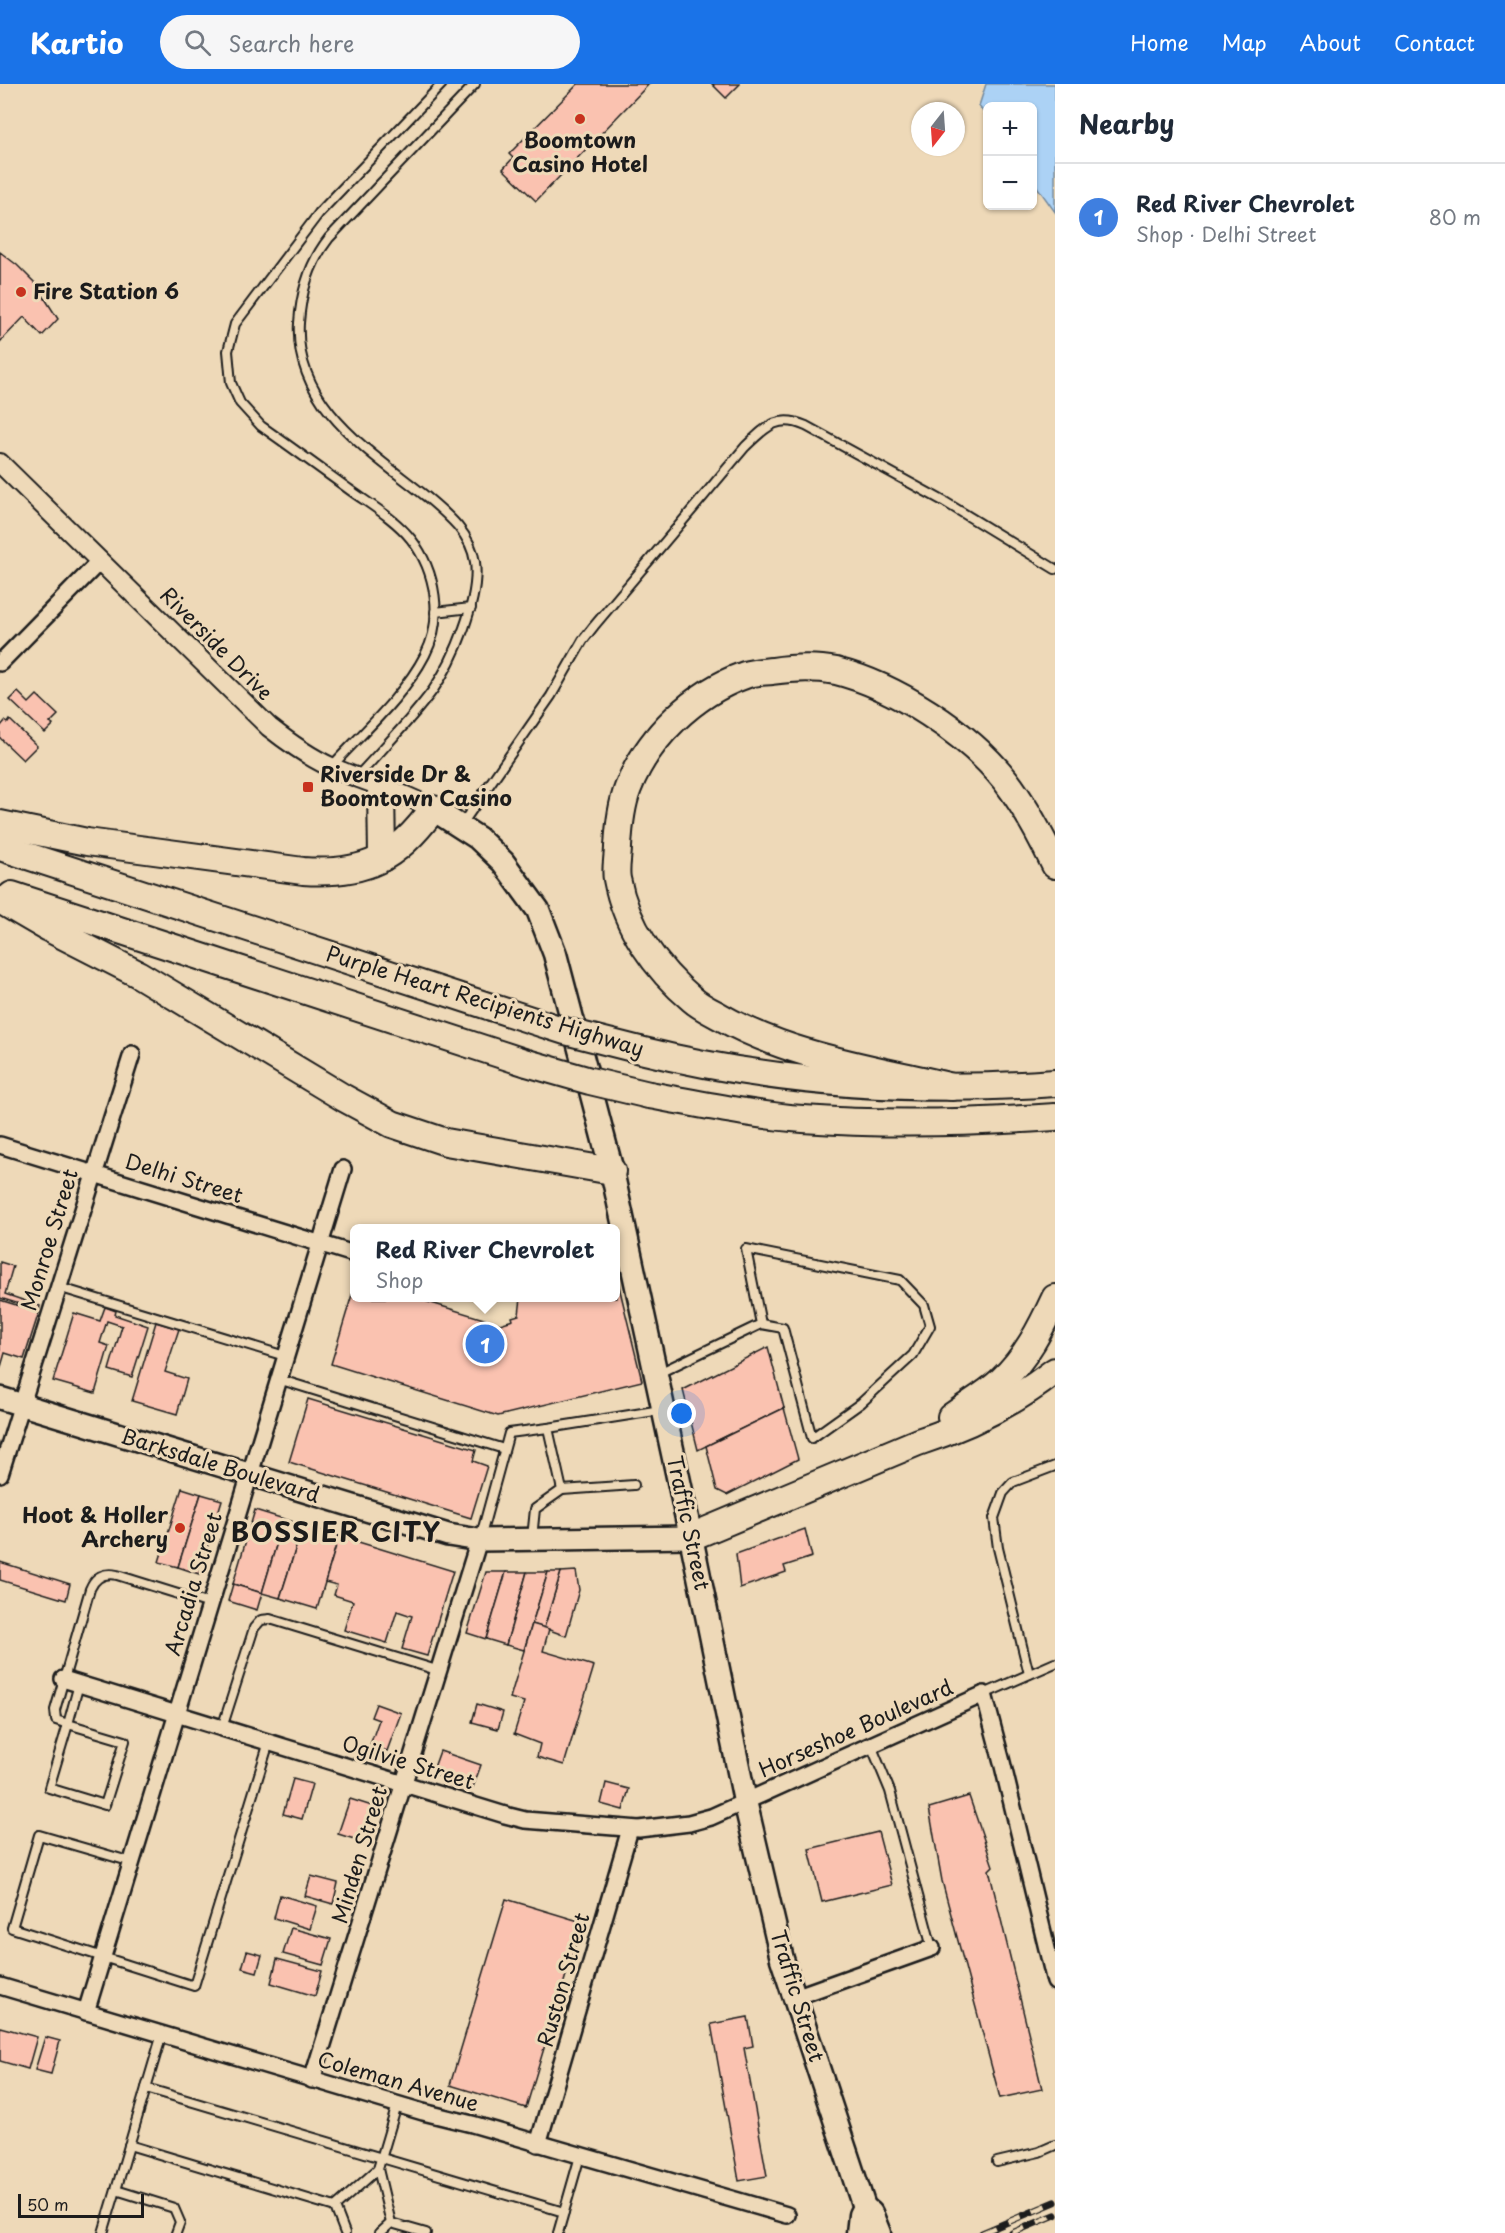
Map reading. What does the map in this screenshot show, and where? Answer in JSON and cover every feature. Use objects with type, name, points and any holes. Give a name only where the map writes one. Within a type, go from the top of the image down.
[{"type":"highway","points":[[952,1087],[816,1056],[781,1045],[741,1029],[694,1002],[654,960],[631,921],[620,888],[617,877],[620,828],[628,789],[647,752],[671,722],[710,692],[747,675],[789,668],[833,670],[874,683],[926,712],[966,742],[1005,780],[1035,824],[1055,865]]},
{"type":"highway","points":[[381,786],[382,858]]},
{"type":"highway","points":[[0,824],[87,842],[303,871],[329,872],[352,869],[396,850],[413,835],[434,809]]},
{"type":"highway","name":"Purple Heart Recipients Highway","points":[[0,847],[565,1031],[640,1050],[727,1069],[816,1081],[888,1087],[1018,1086],[1055,1083]]},
{"type":"highway","name":"Purple Heart Recipients Highway","points":[[0,891],[527,1063],[590,1082],[649,1095],[729,1110],[801,1119],[878,1123],[1055,1117]]},
{"type":"highway","points":[[0,900],[48,928],[138,974],[344,1098],[392,1124],[447,1142],[612,1171]]},
{"type":"highway","points":[[918,1442],[1001,1381],[1039,1332],[1055,1298]]},
{"type":"highway","points":[[691,1537],[918,1442],[957,1430],[1032,1389],[1055,1371]]},
{"type":"main road","name":"Traffic Street","points":[[434,809],[461,825],[488,846],[528,894],[544,923],[571,1010],[612,1171],[618,1224]]},
{"type":"main road","name":"Traffic Street","points":[[620,1239],[622,1256],[656,1374],[745,1801],[782,1959],[864,2207],[871,2213],[879,2233]]},
{"type":"main road","name":"Barksdale Boulevard","points":[[0,1398],[448,1535],[479,1540],[691,1537]]},
{"type":"main road","points":[[858,2233],[860,2215],[864,2207]]},
{"type":"street","name":"Riverside Drive","points":[[0,463],[264,722],[292,744],[331,767],[434,809]]},
{"type":"street","points":[[0,663],[99,561]]},
{"type":"street","name":"Monroe Street","points":[[0,1474],[132,1054]]},
{"type":"street","name":"Delhi Street","points":[[0,1145],[350,1253]]},
{"type":"street","name":"Arcadia Street","points":[[86,2012],[343,1169]]},
{"type":"street","name":"Minden Street","points":[[312,2080],[479,1540]]},
{"type":"street","name":"Ogilvie Street","points":[[63,1679],[404,1785],[525,1820],[648,1829],[711,1817],[745,1801]]},
{"type":"street","points":[[984,1694],[1055,1982]]},
{"type":"street","name":"Horseshoe Boulevard","points":[[745,1801],[984,1694]]},
{"type":"street","name":"Ruston Street","points":[[538,2144],[630,1829]]},
{"type":"street","points":[[795,1997],[932,1948]]},
{"type":"street","name":"Coleman Avenue","points":[[0,1986],[397,2105],[787,2215]]},
{"type":"lane","points":[[331,767],[400,691],[418,668],[430,644],[435,612],[429,571],[410,539],[381,511],[253,419],[235,394],[229,373],[230,339],[235,324],[319,213],[442,84]]},
{"type":"lane","points":[[357,777],[432,690],[443,671],[471,608],[475,588],[475,562],[467,540],[448,514],[349,434],[324,408],[308,376],[298,328],[301,305],[306,282],[324,244],[475,84]]},
{"type":"lane","points":[[461,825],[554,692],[594,626],[745,447],[769,425],[786,420],[806,426],[945,502],[1055,569]]},
{"type":"lane","points":[[435,612],[471,608]]},
{"type":"lane","points":[[656,1374],[761,1324],[783,1328],[812,1438],[861,1403],[913,1355],[930,1326],[924,1305],[900,1281],[746,1249],[761,1324]]},
{"type":"lane","points":[[58,1287],[285,1356]]},
{"type":"lane","points":[[278,1379],[504,1449]]},
{"type":"lane","points":[[479,1540],[509,1433],[664,1410]]},
{"type":"lane","points":[[548,1428],[562,1490]]},
{"type":"lane","points":[[1029,1674],[998,1548],[994,1518],[999,1501],[1013,1482],[1055,1466]]},
{"type":"lane","points":[[531,1539],[535,1509],[562,1490],[634,1485]]},
{"type":"lane","points":[[79,1684],[68,1724],[49,1788],[105,1805],[125,1741],[68,1724],[56,1720],[55,1710],[90,1589],[100,1576],[117,1575],[210,1604]]},
{"type":"lane","points":[[222,1728],[254,1628],[261,1620],[270,1619],[440,1671]]},
{"type":"lane","points":[[984,1694],[1055,1663]]},
{"type":"lane","points":[[132,1862],[39,1835],[12,1928],[194,1986],[269,1742]]},
{"type":"lane","points":[[871,1745],[890,1791],[932,1948]]},
{"type":"lane","points":[[103,2233],[162,2034]]},
{"type":"lane","points":[[146,2088],[564,2212]]},
{"type":"lane","points":[[391,2223],[378,2169],[397,2105]]},
{"type":"lane","points":[[129,2145],[335,2207]]},
{"type":"lane","points":[[997,2162],[1039,2152],[1055,2145]]},
{"type":"lane","points":[[558,2233],[580,2156]]},
{"type":"lane","points":[[335,2207],[378,2169]]},
{"type":"lane","points":[[116,2190],[174,2208],[180,2222],[176,2233]]},
{"type":"lane","points":[[335,2207],[345,2233]]},
{"type":"lane","points":[[380,2233],[391,2223]]},
{"type":"lane","points":[[391,2223],[426,2233]]},
{"type":"water","points":[[986,84],[1055,84],[1055,212],[1037,187],[1037,102],[983,102],[983,112],[979,106]]},
{"type":"building","name":"Boomtown Casino Hotel","points":[[578,84],[649,84],[536,201],[503,169],[513,158],[509,154]]},
{"type":"building","points":[[712,84],[740,84],[726,98]]},
{"type":"building","name":"Fire Station 6","points":[[0,252],[35,283],[58,319],[42,336],[24,317],[0,342]]},
{"type":"building","points":[[18,692],[29,703],[37,695],[58,715],[50,723],[53,725],[45,733],[10,700]]},
{"type":"building","points":[[10,720],[37,746],[23,760],[0,738],[0,727],[5,721],[8,723]]},
{"type":"building","points":[[0,1262],[13,1266],[5,1294],[40,1306],[39,1310],[0,1298]]},
{"type":"building","points":[[620,1290],[642,1381],[498,1416],[331,1364],[350,1301],[428,1302],[500,1324],[513,1320],[512,1317],[519,1315],[521,1302],[620,1302]]},
{"type":"building","points":[[0,1300],[39,1312],[24,1359],[5,1353],[0,1370]]},
{"type":"building","points":[[105,1307],[116,1311],[115,1315],[148,1326],[132,1377],[109,1370],[122,1326],[107,1321],[100,1343],[109,1346],[95,1393],[53,1381],[74,1313],[100,1321]]},
{"type":"building","points":[[156,1322],[179,1329],[165,1372],[187,1379],[177,1414],[132,1401]]},
{"type":"building","points":[[768,1347],[784,1408],[698,1450],[683,1390]]},
{"type":"building","points":[[308,1399],[476,1450],[473,1461],[487,1466],[471,1518],[289,1462]]},
{"type":"building","points":[[784,1408],[798,1459],[727,1495],[717,1490],[706,1446]]},
{"type":"building","name":"Hoot & Holler Archery","points":[[182,1488],[201,1494],[178,1567],[159,1562]]},
{"type":"building","points":[[201,1494],[222,1500],[199,1574],[178,1567]]},
{"type":"building","points":[[255,1510],[284,1519],[262,1593],[233,1584]]},
{"type":"building","points":[[284,1519],[303,1525],[280,1598],[262,1593]]},
{"type":"building","points":[[303,1525],[339,1536],[317,1609],[280,1598]]},
{"type":"building","points":[[805,1529],[812,1557],[784,1566],[786,1572],[740,1588],[736,1554]]},
{"type":"building","points":[[339,1536],[453,1571],[427,1656],[402,1649],[412,1616],[397,1611],[387,1643],[344,1630],[353,1601],[334,1595],[337,1585],[325,1582]]},
{"type":"building","points":[[0,1562],[70,1584],[66,1600],[0,1580]]},
{"type":"building","points":[[576,1571],[579,1590],[566,1636],[544,1628],[561,1572]]},
{"type":"building","points":[[486,1572],[506,1572],[486,1639],[467,1633]]},
{"type":"building","points":[[506,1572],[527,1572],[506,1645],[486,1639]]},
{"type":"building","points":[[527,1572],[548,1572],[524,1650],[506,1645]]},
{"type":"building","points":[[548,1572],[561,1572],[544,1628],[532,1624]]},
{"type":"building","points":[[233,1584],[262,1593],[257,1610],[228,1601]]},
{"type":"building","points":[[532,1624],[549,1629],[543,1651],[594,1666],[564,1765],[537,1757],[540,1744],[514,1734],[524,1702],[510,1698]]},
{"type":"building","points":[[376,1704],[401,1713],[387,1751],[370,1745],[379,1720],[371,1717]]},
{"type":"building","points":[[477,1704],[503,1712],[498,1729],[472,1722]]},
{"type":"building","points":[[440,1751],[481,1765],[473,1787],[432,1773]]},
{"type":"building","points":[[293,1779],[312,1784],[302,1819],[283,1814]]},
{"type":"building","points":[[606,1783],[629,1789],[623,1810],[601,1804]]},
{"type":"building","points":[[969,1796],[993,1866],[989,1870],[1042,2089],[1000,2098],[942,1881],[929,1808]]},
{"type":"building","points":[[350,1799],[372,1806],[361,1841],[338,1834]]},
{"type":"building","points":[[878,1832],[892,1885],[822,1902],[809,1849]]},
{"type":"building","points":[[311,1876],[338,1883],[333,1904],[305,1896]]},
{"type":"building","points":[[280,1895],[317,1906],[310,1929],[274,1918]]},
{"type":"building","points":[[506,1899],[582,1922],[526,2108],[450,2085]]},
{"type":"building","points":[[291,1928],[331,1939],[323,1965],[283,1954]]},
{"type":"building","points":[[247,1951],[262,1955],[257,1972],[242,1968]]},
{"type":"building","points":[[277,1959],[322,1971],[315,1996],[271,1983]]},
{"type":"building","points":[[748,2017],[753,2046],[744,2048],[767,2176],[739,2181],[711,2024]]},
{"type":"building","points":[[0,2027],[37,2037],[28,2069],[0,2061]]},
{"type":"building","points":[[45,2037],[60,2041],[51,2074],[35,2070]]},
{"type":"railway","points":[[982,2233],[1055,2202]]},
{"type":"railway","points":[[1012,2233],[1055,2215]]},
{"type":"place","name":"Boomtown Casino Hotel","points":[[580,119]]},
{"type":"place","name":"Fire Station 6","points":[[21,292]]},
{"type":"place","name":"Riverside Dr & Boomtown Casino","points":[[308,787]]},
{"type":"place","name":"Red River Chevrolet","points":[[485,1344]]},
{"type":"place","name":"Hoot & Holler Archery","points":[[180,1528]]},
{"type":"district","name":"BOSSIER CITY","points":[[336,1533]]}]
